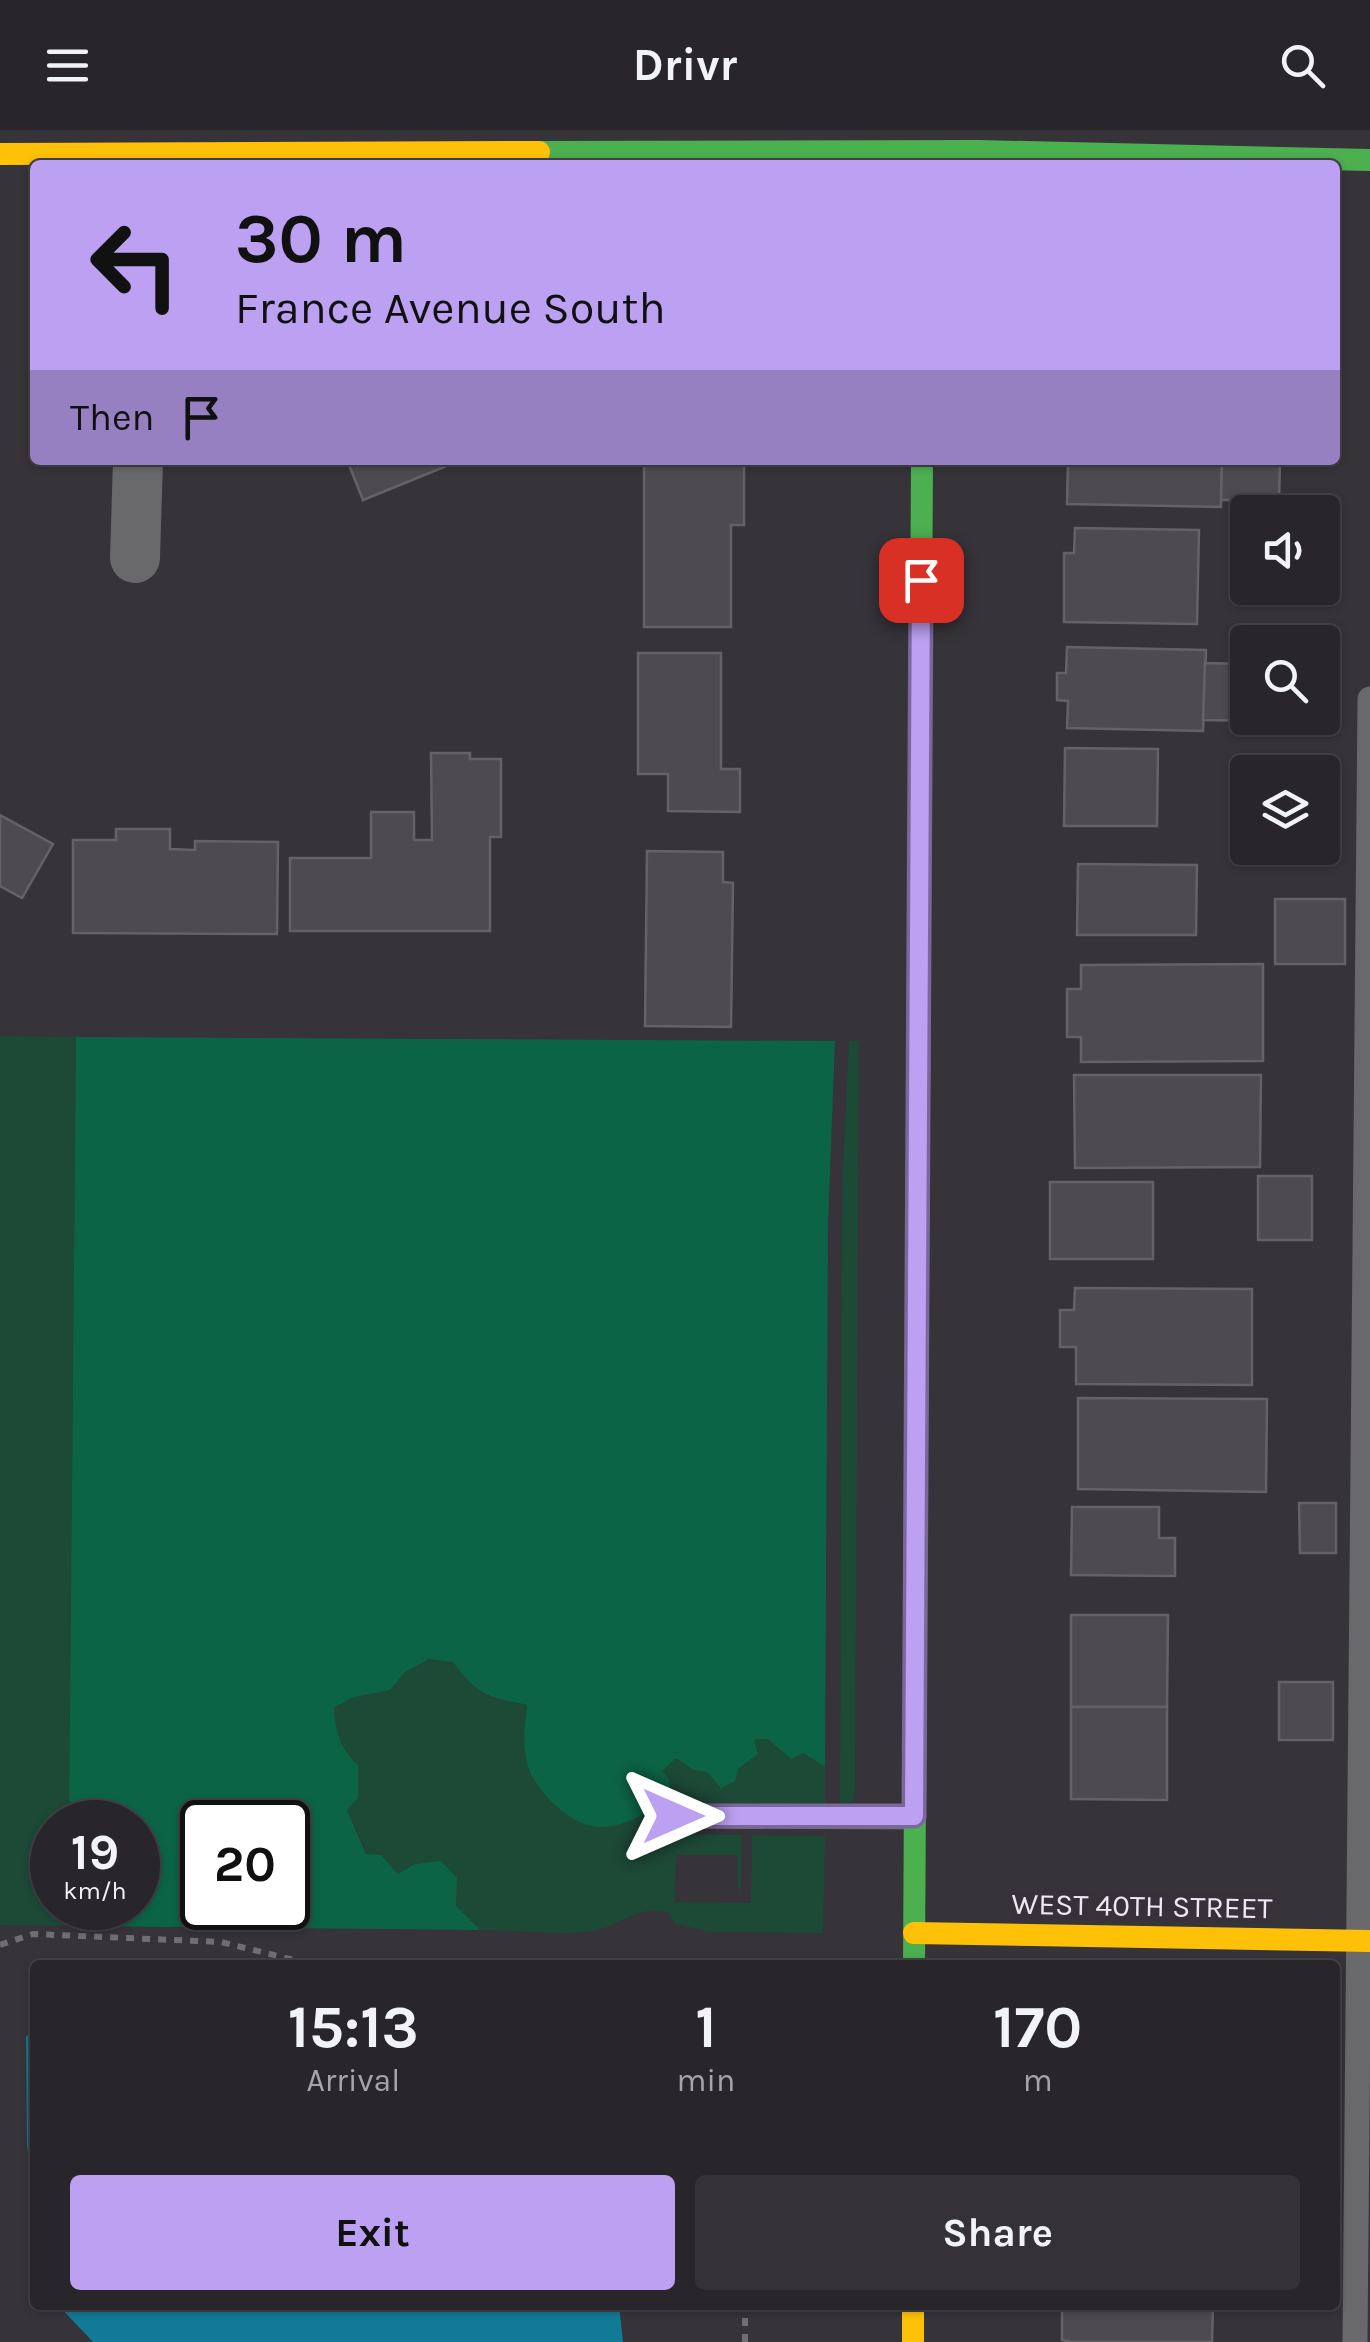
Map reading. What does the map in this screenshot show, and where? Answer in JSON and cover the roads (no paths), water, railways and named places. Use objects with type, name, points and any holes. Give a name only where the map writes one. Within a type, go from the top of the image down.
[{"type":"street","points":[[23,152],[923,150],[1370,160]]},
{"type":"street","points":[[134,558],[138,465]]},
{"type":"street","points":[[914,1960],[922,465]]},
{"type":"street","name":"WEST 40TH STREET","points":[[914,1932],[1364,1940]]},
{"type":"street","points":[[912,2342],[913,2310]]},
{"type":"lane","points":[[1355,2342],[1364,1940],[1370,700]]},
{"type":"lane","points":[[673,1816],[914,1816]]},
{"type":"water","points":[[30,2033],[30,2170],[27,2145],[26,2037]]},
{"type":"water","points":[[63,2310],[620,2310],[623,2342],[93,2342]]}]
